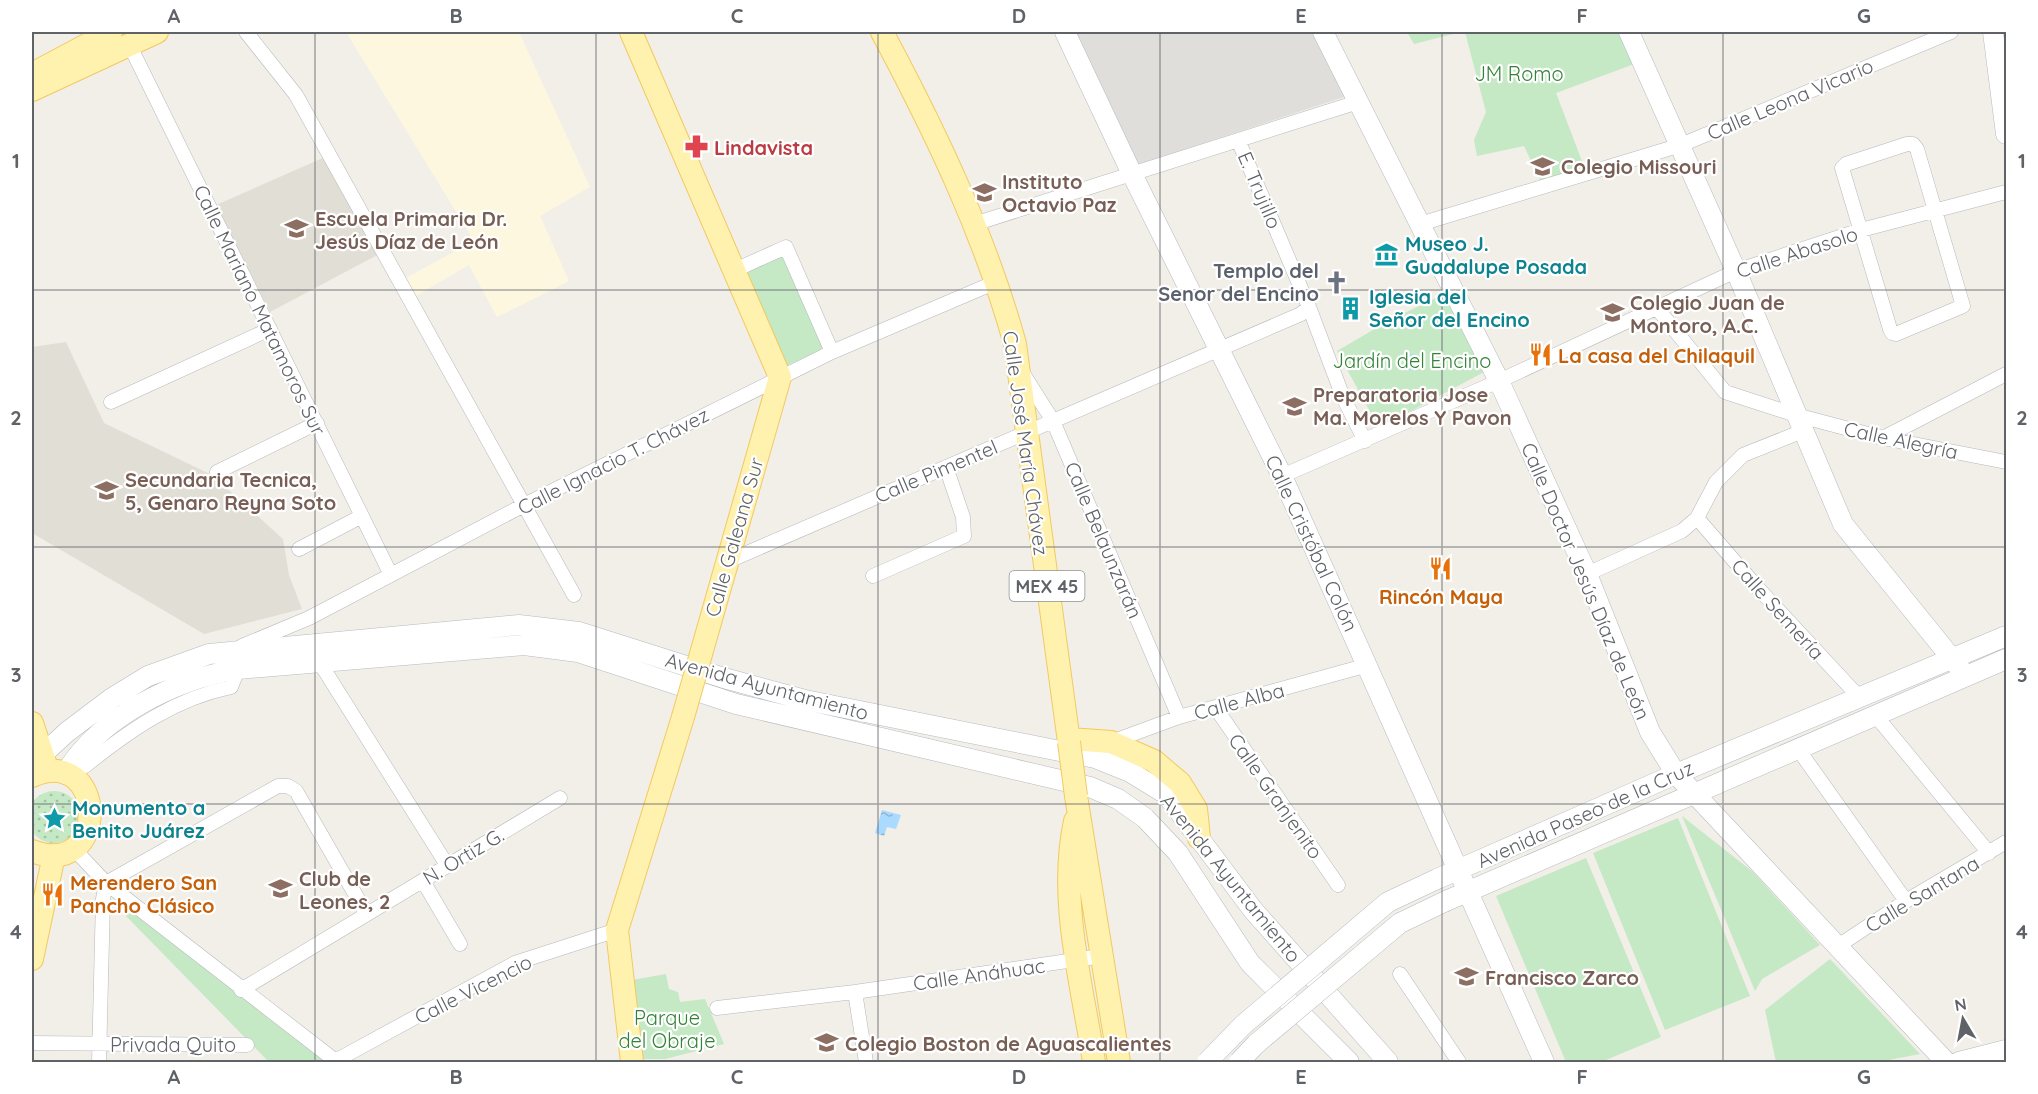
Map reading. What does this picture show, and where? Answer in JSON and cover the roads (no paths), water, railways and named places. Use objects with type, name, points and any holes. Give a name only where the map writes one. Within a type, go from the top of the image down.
[{"type":"main road","points":[[32,74],[111,43],[157,32]]},
{"type":"main road","points":[[631,32],[780,377]]},
{"type":"main road","name":"Calle José María Chávez","points":[[882,32],[914,93],[974,224],[996,282],[1019,368],[1077,802],[1119,1062]]},
{"type":"main road","name":"Calle Cristóbal Colón","points":[[1065,32],[1132,174],[1221,349],[1282,476],[1460,869],[1544,1062]]},
{"type":"main road","name":"Calle Doctor Jesús Díaz de León","points":[[1323,32],[1499,381],[1587,574],[1650,732],[1676,774],[1946,1062]]},
{"type":"main road","points":[[1629,32],[1736,271],[1843,524],[1966,675]]},
{"type":"main road","points":[[1993,32],[2007,134]]},
{"type":"main road","points":[[32,62],[64,46],[111,43]]},
{"type":"main road","points":[[32,90],[111,43]]},
{"type":"main road","points":[[32,103],[83,77],[111,43]]},
{"type":"main road","name":"Calle Galeana Sur","points":[[632,1062],[617,930],[683,717],[780,377]]},
{"type":"main road","name":"Avenida Ayuntamiento","points":[[51,768],[91,713],[148,676],[182,662],[236,659],[519,625],[579,632],[724,678],[805,700],[1095,758],[1130,772],[1166,794],[1252,910],[1388,1062]]},
{"type":"main road","name":"Avenida Paseo de la Cruz","points":[[1207,1062],[1243,1025],[1388,902],[1676,774],[2007,636]]},
{"type":"main road","name":"Avenida Ayuntamiento","points":[[51,768],[159,695],[236,659],[320,663],[524,645],[578,652],[736,704],[1090,787],[1118,799],[1145,818],[1178,853],[1250,963],[1349,1062]]},
{"type":"main road","name":"Avenida Paseo de la Cruz","points":[[1239,1062],[1257,1044],[1400,923],[1469,890],[2007,659]]},
{"type":"main road","points":[[32,723],[51,768],[81,786],[90,803],[90,823],[81,841],[50,852],[32,890]]},
{"type":"main road","points":[[1069,741],[1111,742],[1154,761],[1180,783],[1196,809],[1199,838]]},
{"type":"main road","name":"Calle José María Chávez","points":[[1077,802],[1072,837],[1069,896],[1094,1062]]},
{"type":"main road","points":[[32,959],[50,852]]},
{"type":"main road","points":[[1959,1062],[2007,1050]]},
{"type":"street","points":[[246,32],[296,95],[574,595]]},
{"type":"street","name":"Calle Leona Vicario","points":[[1420,224],[1681,145],[1951,32]]},
{"type":"street","name":"Calle Mariano Matamoros Sur","points":[[111,43],[270,329],[392,575]]},
{"type":"street","points":[[974,224],[1358,102]]},
{"type":"street","name":"E. Trujillo","points":[[1238,140],[1310,307],[1343,397],[1365,441]]},
{"type":"street","points":[[1913,144],[1917,148],[1936,209],[1963,306],[1896,334],[1892,333],[1842,168],[1846,164],[1913,144]]},
{"type":"street","name":"Calle Abasolo","points":[[1282,476],[1499,381],[1656,306],[1736,271],[1861,230],[2007,192]]},
{"type":"street","points":[[735,270],[786,247],[832,352]]},
{"type":"street","name":"Calle Ignacio T. Chávez","points":[[236,659],[524,505],[780,377],[832,352],[996,282]]},
{"type":"street","name":"Calle Alegría","points":[[1656,306],[1725,392],[1799,423],[2007,462]]},
{"type":"street","name":"Calle Pimentel","points":[[726,562],[1221,349],[1301,314],[1310,307]]},
{"type":"street","points":[[111,402],[270,329]]},
{"type":"street","name":"Calle Belaunzarán","points":[[1019,368],[1053,421],[1179,717]]},
{"type":"street","points":[[1883,438],[2007,374]]},
{"type":"street","points":[[217,472],[316,423]]},
{"type":"street","points":[[1587,574],[1682,531],[1697,518],[1716,483],[1743,455],[1799,423]]},
{"type":"street","points":[[873,576],[964,536],[963,517],[946,467]]},
{"type":"street","points":[[299,549],[362,516]]},
{"type":"street","name":"Calle Semería","points":[[1697,518],[1756,586],[1860,698]]},
{"type":"street","points":[[320,663],[447,865]]},
{"type":"street","name":"Calle Alba","points":[[1111,742],[1179,717],[1368,665]]},
{"type":"street","name":"Calle Granjenito","points":[[1215,707],[1338,885]]},
{"type":"street","points":[[1876,716],[1989,853]]},
{"type":"street","points":[[1798,749],[1906,901]]},
{"type":"street","points":[[99,1062],[103,899],[106,883],[278,786],[288,786],[296,791],[366,913]]},
{"type":"street","name":"N. Ortiz G.","points":[[241,990],[560,798]]},
{"type":"street","name":"Calle Santana","points":[[1838,946],[1906,901],[2007,842]]},
{"type":"street","points":[[50,852],[106,883],[241,990],[336,1061]]},
{"type":"street","points":[[423,881],[460,944]]},
{"type":"street","name":"Calle Vicencio","points":[[336,1061],[515,963],[617,930]]},
{"type":"street","name":"Calle Anáhuac","points":[[717,1008],[855,992],[1102,956]]},
{"type":"street","points":[[1400,974],[1459,1062]]},
{"type":"street","points":[[855,992],[866,1062]]},
{"type":"street","name":"Privada Quito","points":[[32,1043],[247,1045]]},
{"type":"water","points":[[1412,354],[1420,362],[1412,370],[1404,362]]},
{"type":"water","points":[[882,810],[901,815],[896,829],[887,827],[884,836],[875,833]]},
{"type":"place","name":"Lindavista","points":[[696,147]]},
{"type":"place","name":"Colegio Missouri","points":[[1543,166]]},
{"type":"place","name":"Instituto Octavio Paz","points":[[984,193]]},
{"type":"place","name":"Escuela Primaria Dr. Jesús Díaz de León","points":[[297,229]]},
{"type":"place","name":"Museo J. Guadalupe Posada","points":[[1387,254]]},
{"type":"place","name":"Templo del Senor del Encino","points":[[1337,282]]},
{"type":"place","name":"Iglesia del Señor del Encino","points":[[1351,308]]},
{"type":"place","name":"Colegio Juan de Montoro, A.C.","points":[[1612,313]]},
{"type":"place","name":"La casa del Chilaquil","points":[[1540,355]]},
{"type":"place","name":"Preparatoria Jose Ma. Morelos Y Pavon","points":[[1295,406]]},
{"type":"place","name":"Secundaria Tecnica, 5, Genaro Reyna Soto","points":[[107,491]]},
{"type":"place","name":"Rincón Maya","points":[[1441,568]]},
{"type":"place","name":"Monumento a Benito Juárez","points":[[54,818]]},
{"type":"place","name":"Club de Leones, 2","points":[[281,889]]},
{"type":"place","name":"Merendero San Pancho Clásico","points":[[52,894]]},
{"type":"place","name":"Francisco Zarco","points":[[1467,977]]},
{"type":"place","name":"Colegio Boston de Aguascalientes","points":[[827,1043]]},
{"type":"park label","name":"JM Romo","points":[[1519,73]]},
{"type":"park label","name":"Jardín del Encino","points":[[1412,360]]},
{"type":"park label","name":"Parque del Obraje","points":[[667,1028]]}]
